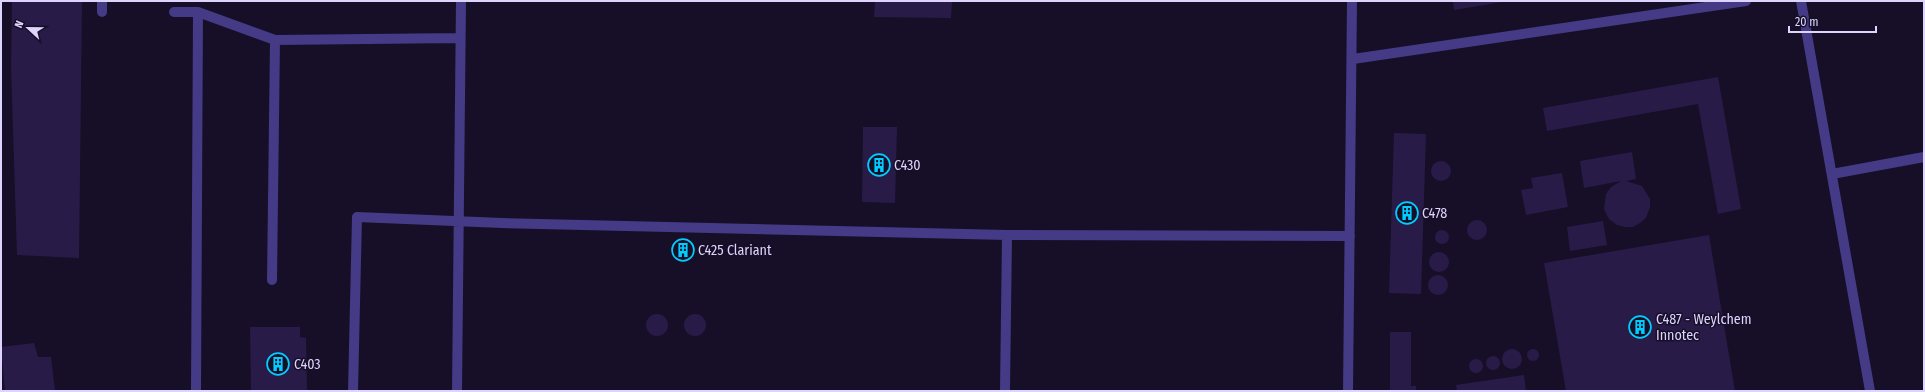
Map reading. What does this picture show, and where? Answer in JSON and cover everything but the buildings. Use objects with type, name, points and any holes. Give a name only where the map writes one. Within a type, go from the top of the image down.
[{"type":"street","points":[[457,391],[461,1]]},
{"type":"street","points":[[1348,391],[1353,60],[1352,1]]},
{"type":"street","points":[[1353,60],[1746,1]]},
{"type":"street","points":[[1801,1],[1870,391]]},
{"type":"street","points":[[174,12],[198,12],[275,40],[460,38]]},
{"type":"street","points":[[196,391],[198,12]]},
{"type":"street","points":[[272,280],[275,40]]},
{"type":"street","points":[[1832,174],[1924,157]]},
{"type":"street","points":[[353,391],[357,217],[459,222],[1007,235],[1350,236]]},
{"type":"street","points":[[1005,391],[1007,235]]},
{"type":"place","name":"C430","points":[[879,165]]},
{"type":"place","name":"C478","points":[[1407,213]]},
{"type":"place","name":"C425 Clariant","points":[[683,250]]},
{"type":"place","name":"C487 - Weylchem Innotec","points":[[1640,327]]},
{"type":"place","name":"C403","points":[[278,364]]}]
